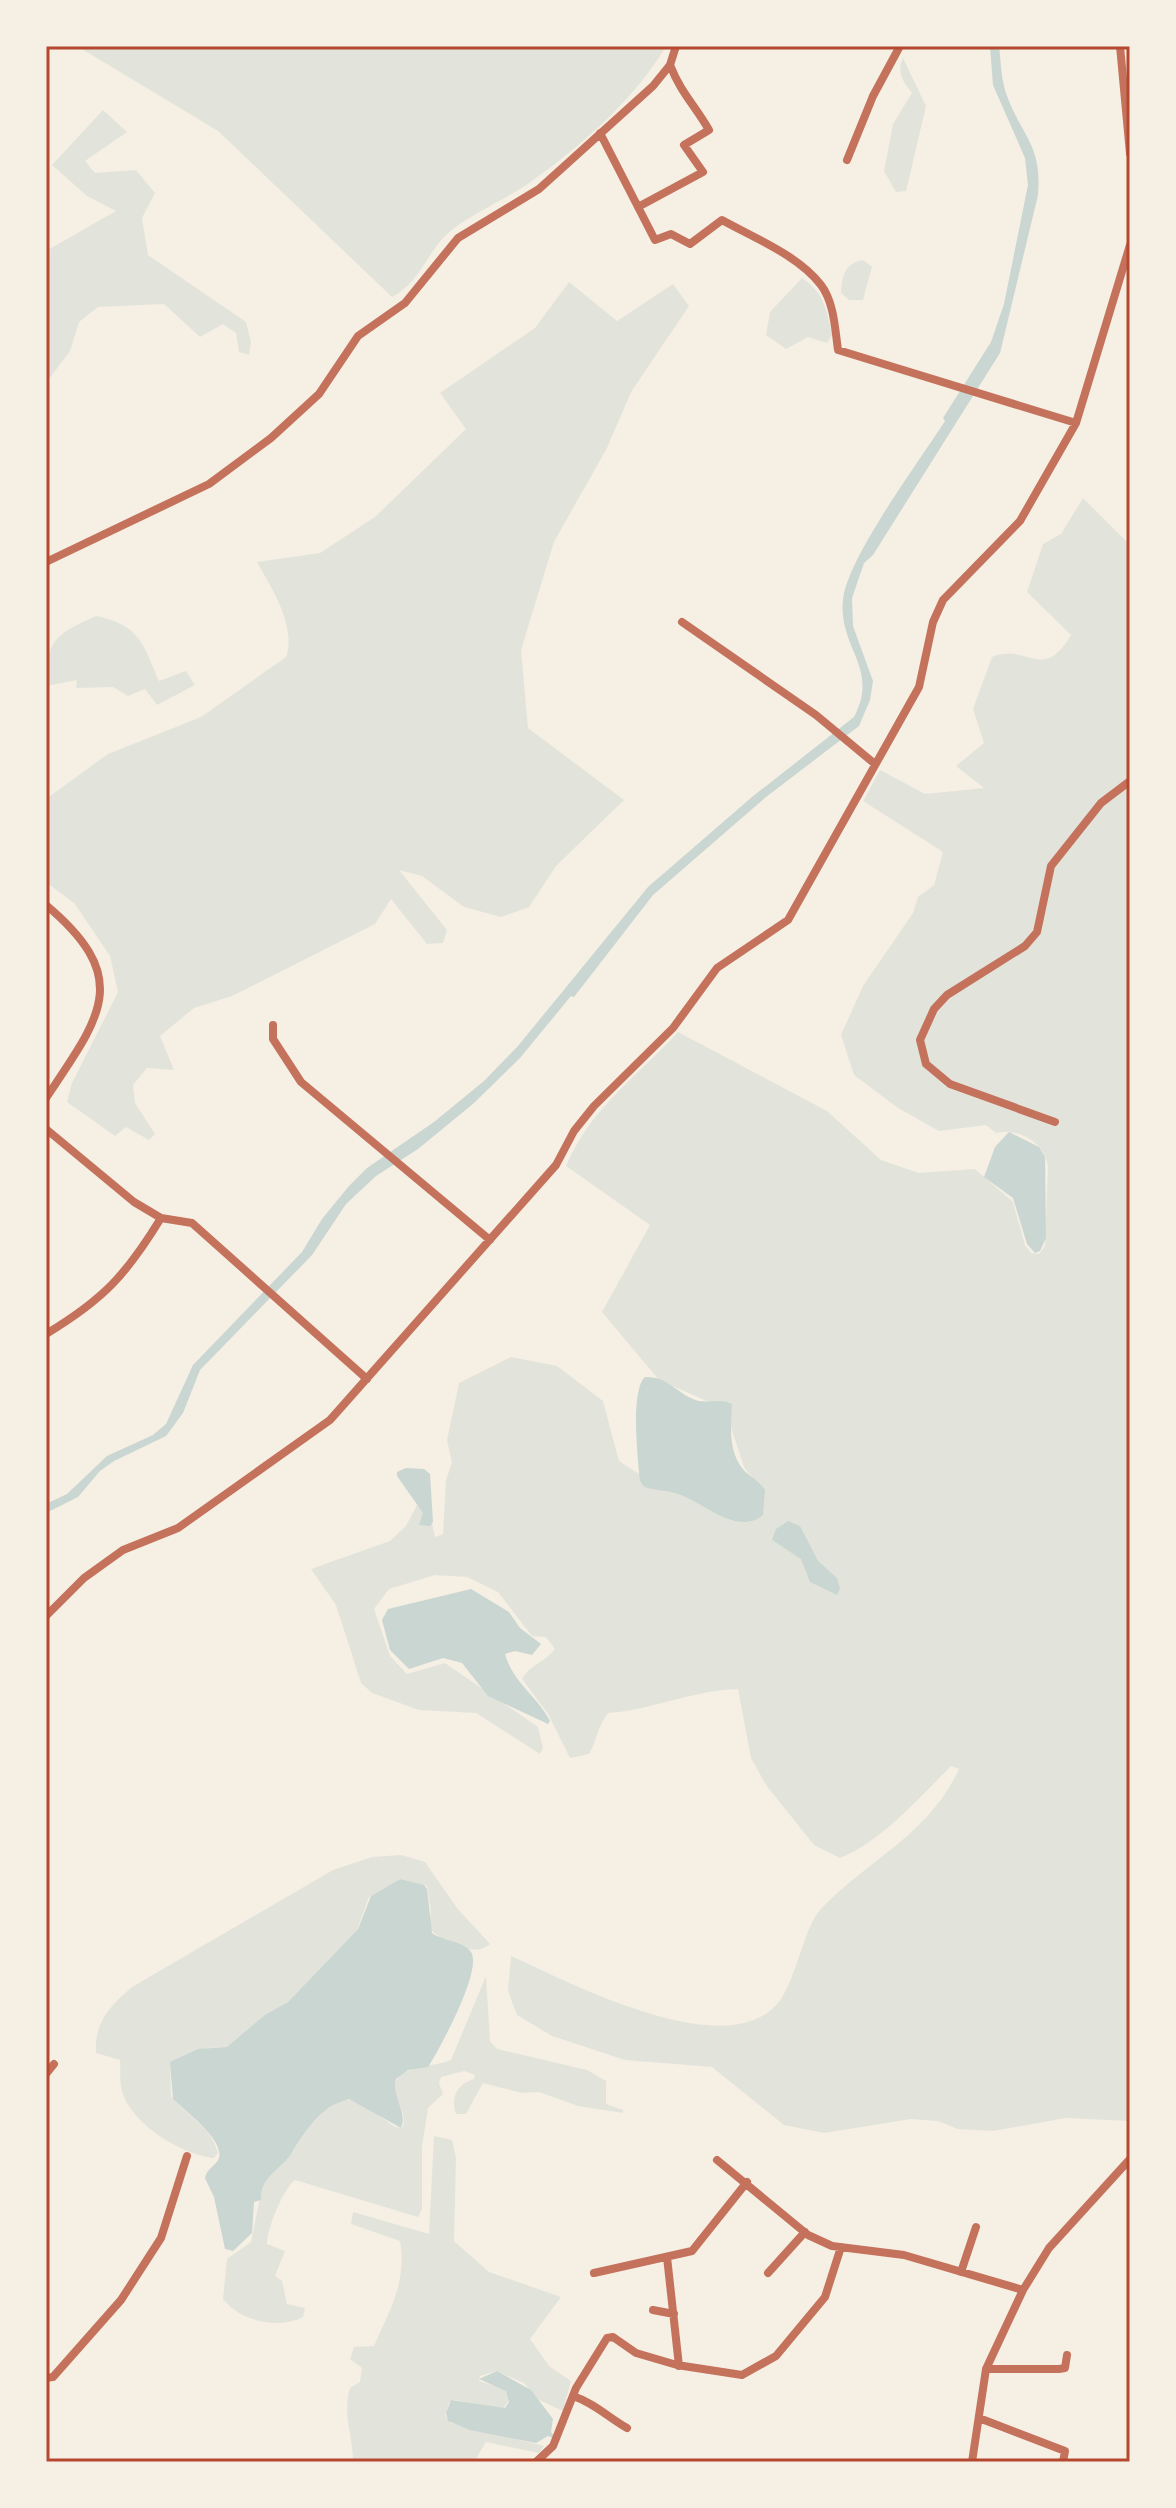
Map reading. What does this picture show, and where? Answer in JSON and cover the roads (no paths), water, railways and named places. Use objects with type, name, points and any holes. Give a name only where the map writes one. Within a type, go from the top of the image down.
[{"type":"street","points":[[46,562],[209,484],[271,438],[319,394],[358,336],[405,303],[458,238],[539,189],[653,86],[670,65],[676,46]]},
{"type":"street","points":[[847,160],[873,96],[900,46]]},
{"type":"street","points":[[1120,46],[1130,154]]},
{"type":"street","points":[[638,207],[703,172],[684,145],[709,130],[693,102],[681,93],[670,65]]},
{"type":"street","points":[[600,133],[655,240],[671,234],[690,244],[722,220],[782,254],[821,285],[831,306],[838,350],[1076,423]]},
{"type":"street","points":[[46,1616],[84,1578],[123,1550],[178,1528],[330,1420],[556,1165],[574,1131],[594,1106],[673,1028],[717,968],[788,920],[919,687],[933,622],[943,600],[1020,521],[1076,423],[1130,245]]},
{"type":"street","points":[[682,622],[816,715],[875,764]]},
{"type":"street","points":[[1055,1122],[950,1084],[926,1064],[920,1040],[934,1009],[947,995],[1025,946],[1037,932],[1051,866],[1066,842],[1101,803],[1130,781]]},
{"type":"street","points":[[46,905],[79,935],[94,959],[100,978],[101,1002],[87,1037],[46,1098]]},
{"type":"street","points":[[273,1025],[273,1039],[301,1082],[490,1240]]},
{"type":"street","points":[[46,1129],[134,1202],[161,1218],[192,1223],[367,1379]]},
{"type":"street","points":[[46,1334],[91,1307],[130,1268],[161,1218]]},
{"type":"street","points":[[46,2074],[54,2064]]},
{"type":"street","points":[[46,2378],[53,2377],[121,2300],[161,2238],[187,2156]]},
{"type":"street","points":[[972,2462],[986,2369],[1023,2290],[1049,2248],[1130,2159]]},
{"type":"street","points":[[717,2160],[805,2232],[841,2247],[904,2255],[1023,2290]]},
{"type":"street","points":[[594,2273],[692,2251],[747,2182]]},
{"type":"street","points":[[961,2272],[976,2227]]},
{"type":"street","points":[[768,2273],[805,2232]]},
{"type":"street","points":[[536,2462],[553,2446],[573,2396],[607,2338],[613,2337],[636,2353],[679,2366],[742,2375],[776,2356],[825,2297],[841,2247]]},
{"type":"street","points":[[667,2257],[679,2366]]},
{"type":"street","points":[[653,2310],[674,2314]]},
{"type":"street","points":[[986,2369],[1065,2368],[1067,2355]]},
{"type":"street","points":[[573,2396],[595,2403],[607,2416],[627,2428]]},
{"type":"street","points":[[979,2418],[1065,2451],[1063,2462]]}]
